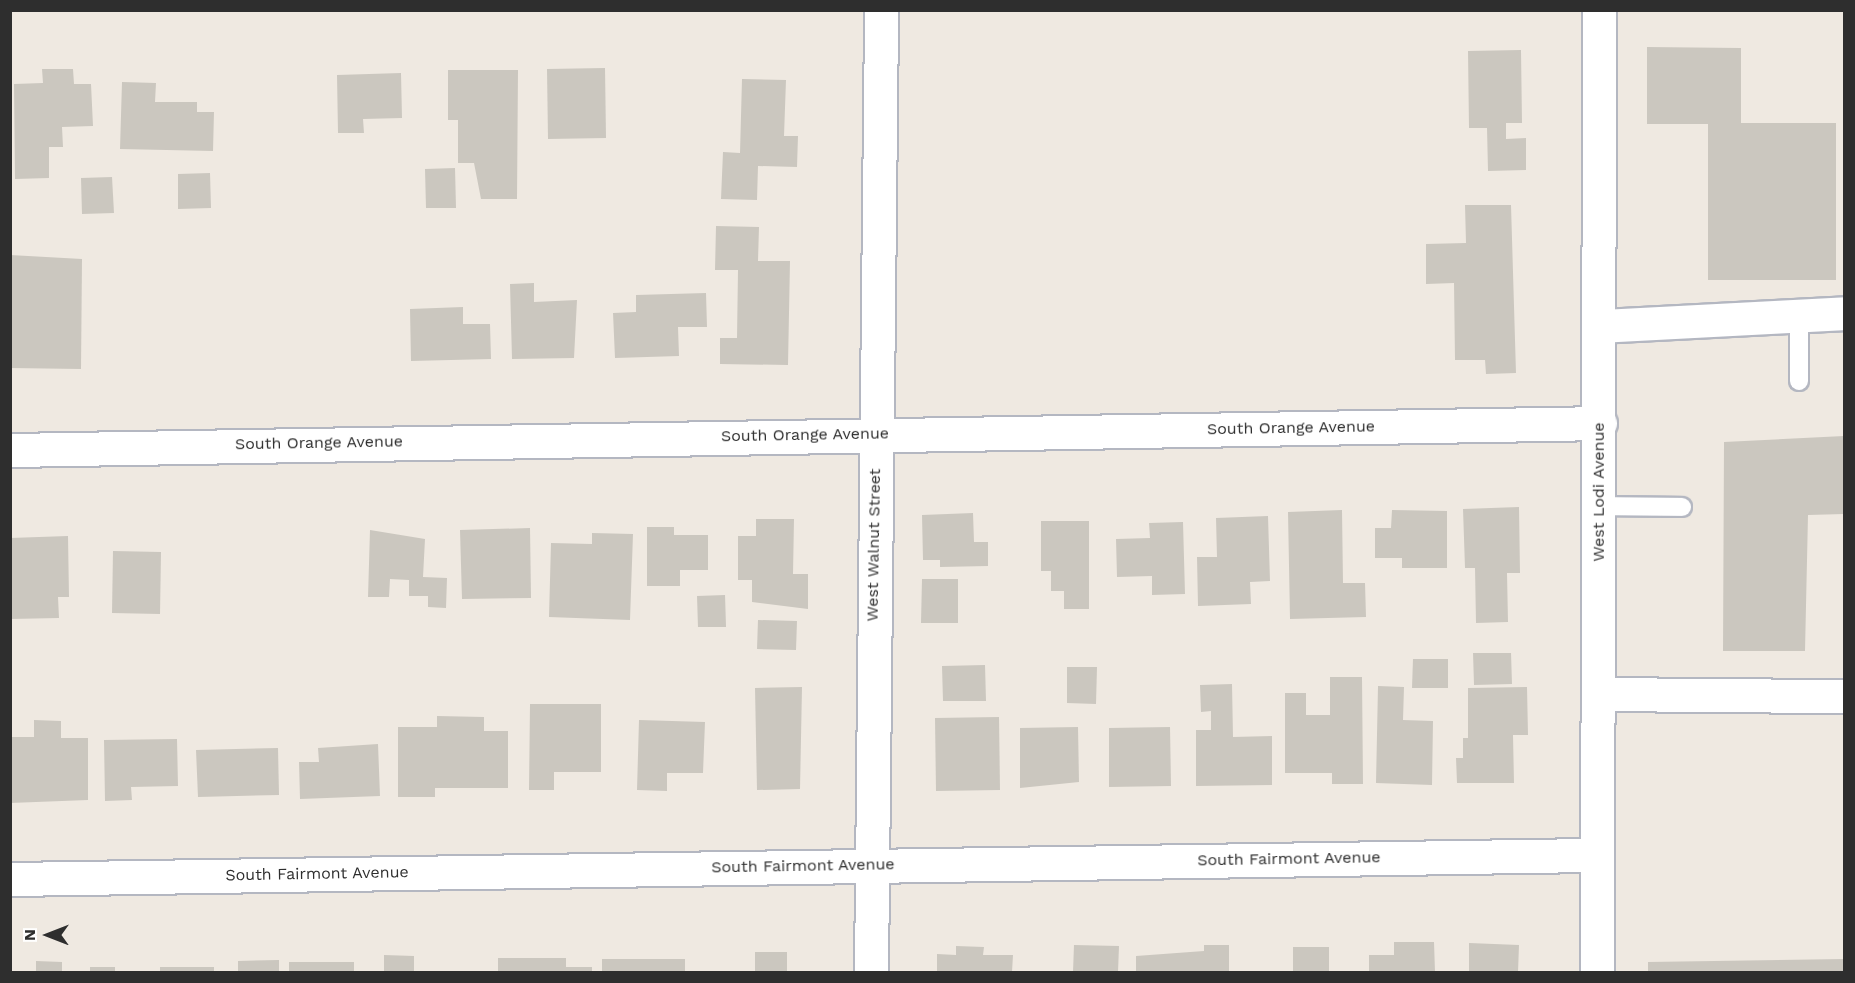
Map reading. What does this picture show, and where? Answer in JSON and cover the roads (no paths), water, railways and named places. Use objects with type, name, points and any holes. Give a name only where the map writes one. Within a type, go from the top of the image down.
[{"type":"street","name":"West Walnut Street","points":[[871,972],[870,865],[880,10]]},
{"type":"street","name":"West Lodi Avenue","points":[[1597,972],[1600,423],[1599,10]]},
{"type":"street","points":[[1600,326],[1845,313]]},
{"type":"street","name":"South Orange Avenue","points":[[10,450],[1600,423]]},
{"type":"street","points":[[1598,694],[1845,696]]},
{"type":"street","name":"South Fairmont Avenue","points":[[10,879],[1596,855]]},
{"type":"lane","points":[[1799,314],[1799,381]]},
{"type":"lane","points":[[1599,506],[1682,507]]}]
